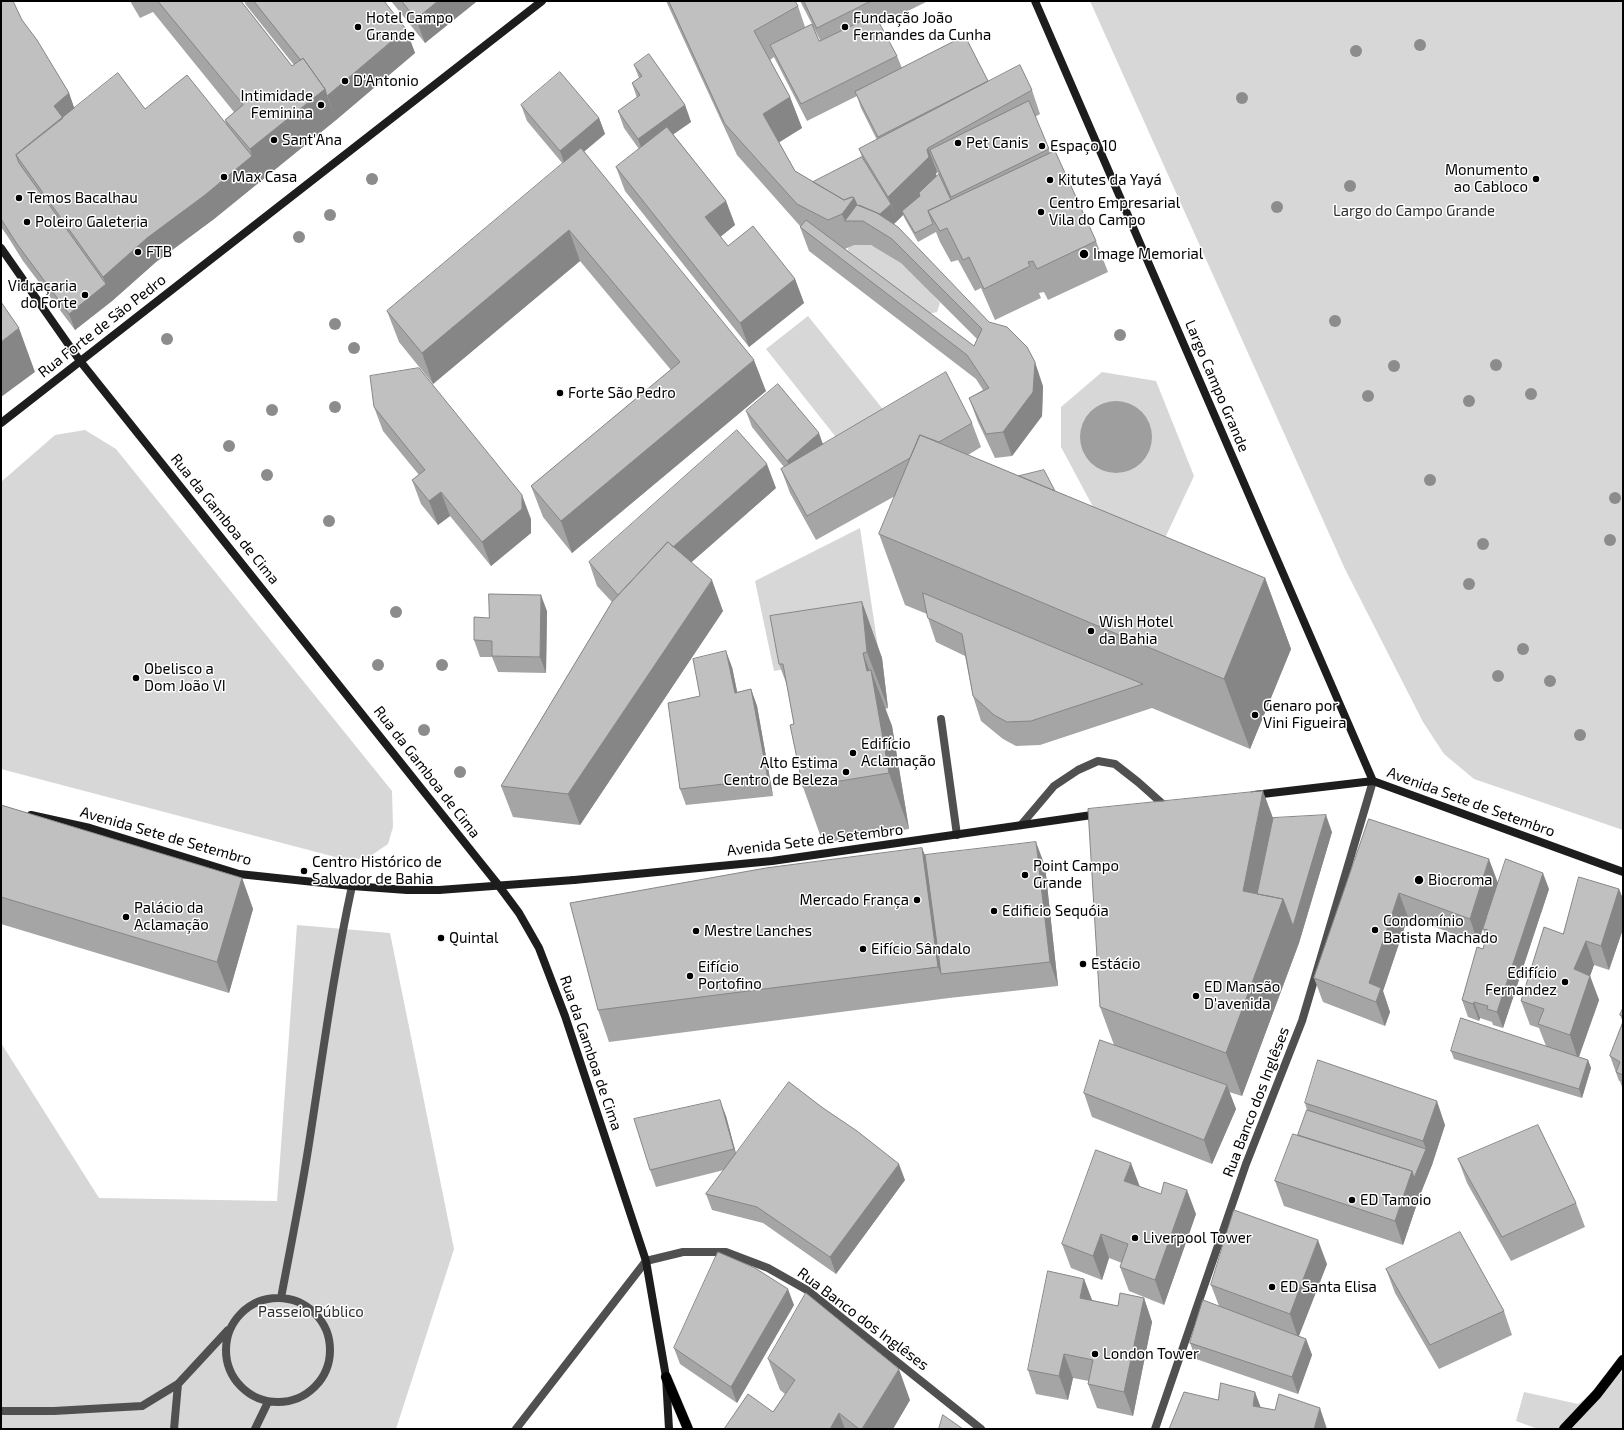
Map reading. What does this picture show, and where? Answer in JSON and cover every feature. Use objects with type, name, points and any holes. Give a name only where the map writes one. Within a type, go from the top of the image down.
[{"type":"main road","name":"Rua Forte de São Pedro","points":[[1,423],[542,1]]},
{"type":"main road","name":"Largo Campo Grande","points":[[1035,1],[1373,781]]},
{"type":"main road","name":"Rua da Gamboa de Cima","points":[[1,248],[80,361],[446,818],[519,913],[539,948],[565,1016],[646,1261],[666,1377],[670,1429]]},
{"type":"main road","name":"Avenida Sete de Setembro","points":[[1242,797],[1373,781],[1623,872]]},
{"type":"main road","points":[[1150,808],[1169,805]]},
{"type":"main road","name":"Avenida Sete de Setembro","points":[[23,813],[90,828],[239,874],[352,886],[407,890],[439,890],[574,880],[772,861],[1104,814]]},
{"type":"main road","points":[[1564,1429],[1597,1394],[1623,1360]]},
{"type":"main road","points":[[666,1377],[688,1429]]},
{"type":"street","points":[[941,719],[957,836]]},
{"type":"street","points":[[1021,825],[1054,786],[1078,770],[1098,761],[1115,764],[1169,805]]},
{"type":"street","name":"Rua Banco dos Inglêses","points":[[1155,1429],[1246,1164],[1302,1021],[1373,781]]},
{"type":"street","points":[[281,1298],[310,1138],[342,930],[352,886]]},
{"type":"street","name":"Rua Banco dos Inglêses","points":[[646,1261],[683,1252],[726,1252],[768,1268],[807,1290],[981,1429]]},
{"type":"street","points":[[516,1429],[646,1261]]},
{"type":"street","points":[[1,1411],[54,1411],[142,1406],[178,1384],[230,1328],[238,1314],[251,1305],[266,1299],[281,1298],[298,1301],[312,1310],[324,1324],[330,1340],[330,1357],[326,1374],[316,1388],[301,1398],[286,1403],[268,1402],[253,1397],[240,1387],[231,1374],[226,1359],[226,1343],[230,1328]]},
{"type":"street","points":[[174,1429],[178,1384]]},
{"type":"street","points":[[255,1429],[268,1402]]},
{"type":"green space","name":"Largo do Campo Grande","points":[[1090,1],[1623,1],[1623,830],[1474,779],[1444,754],[1423,722],[1345,569]]},
{"type":"green space","points":[[850,244],[871,245],[897,253],[940,303],[937,312],[928,314],[847,251]]},
{"type":"green space","points":[[808,316],[886,413],[843,446],[766,349]]},
{"type":"green space","points":[[1102,372],[1156,381],[1194,476],[1165,538],[1099,518],[1061,447],[1061,407]]},
{"type":"green space","points":[[85,430],[116,449],[392,791],[393,827],[388,844],[366,859],[339,858],[1,769],[1,482],[55,435]]},
{"type":"green space","points":[[860,528],[879,654],[774,671],[755,581]]},
{"type":"green space","name":"Passeio Público","points":[[297,925],[390,933],[454,1249],[396,1429],[1,1429],[1,1043],[99,1198],[277,1201]]},
{"type":"green space","points":[[1621,1372],[1623,1373],[1623,1429],[1538,1429],[1516,1421],[1524,1392],[1578,1404]]},
{"type":"shaded area","points":[[1116,401],[1136,407],[1146,417],[1152,437],[1146,457],[1136,467],[1116,473],[1096,467],[1086,457],[1080,437],[1086,417],[1096,407]]},
{"type":"building","points":[[1,1],[13,1],[22,20],[37,40],[69,93],[54,106],[63,118],[16,155],[19,163],[106,284],[69,314],[17,244],[1,219]]},
{"type":"building","points":[[158,1],[241,1],[292,66],[303,58],[325,89],[250,149],[225,120],[243,105]]},
{"type":"building","points":[[254,1],[384,1],[406,29],[327,96],[325,89],[303,58],[301,60]]},
{"type":"building","points":[[402,1],[438,1],[416,19]]},
{"type":"building","points":[[669,1],[795,1],[798,6],[754,31],[790,97],[763,114],[795,171],[844,200],[852,197],[854,198],[842,214],[828,220],[797,204],[725,124]]},
{"type":"building","points":[[804,1],[871,1],[817,28]]},
{"type":"building","points":[[875,15],[897,56],[801,104],[770,45],[812,24],[819,41]]},
{"type":"building","points":[[965,36],[988,81],[878,137],[855,92]]},
{"type":"building","points":[[649,54],[685,105],[638,139],[618,111],[640,95],[632,83],[642,76],[634,65]]},
{"type":"building","points":[[1020,65],[1032,90],[928,148],[927,150],[929,157],[888,197],[859,149]]},
{"type":"building","points":[[560,72],[599,118],[560,151],[521,105]]},
{"type":"building","points":[[118,73],[145,109],[187,75],[252,156],[205,195],[147,238],[103,277],[16,155]]},
{"type":"building","points":[[1029,101],[1049,149],[951,197],[930,150]]},
{"type":"building","points":[[667,127],[726,201],[705,217],[728,246],[753,226],[795,279],[740,323],[616,167]]},
{"type":"building","points":[[581,148],[754,360],[561,521],[531,486],[680,362],[569,230],[422,353],[387,311]]},
{"type":"building","name":"Centro Empresarial Vila do Campo","points":[[1055,151],[1096,241],[1037,269],[1033,261],[1028,262],[1030,266],[984,289],[969,257],[963,260],[947,228],[940,231],[928,211]]},
{"type":"building","points":[[862,157],[891,204],[880,214],[859,205],[858,206],[852,197],[844,200],[813,182]]},
{"type":"building","points":[[939,174],[951,200],[928,211],[933,224],[915,233],[902,211],[920,196],[919,193]]},
{"type":"building","points":[[857,205],[877,213],[898,227],[989,322],[1007,327],[1027,347],[1035,362],[1033,392],[1003,432],[986,434],[969,398],[989,388],[967,355],[800,227],[806,220],[974,346],[982,329],[892,239],[863,221],[845,221]]},
{"type":"building","points":[[1,302],[19,328],[1,342]]},
{"type":"building","points":[[419,368],[522,495],[522,509],[482,542],[441,492],[429,501],[412,480],[425,470],[374,407],[370,376]]},
{"type":"building","points":[[946,372],[972,423],[939,442],[920,435],[910,458],[807,516],[781,469]]},
{"type":"building","points":[[778,384],[819,433],[787,461],[746,411]]},
{"type":"building","points":[[737,430],[767,464],[673,547],[668,542],[618,595],[589,562]]},
{"type":"building","points":[[920,435],[1265,578],[1224,679],[879,534]]},
{"type":"building","points":[[1044,470],[1055,491],[1019,476]]},
{"type":"building","points":[[668,542],[712,580],[568,794],[501,786],[612,602]]},
{"type":"building","points":[[923,593],[1143,684],[1031,721],[1007,722],[994,715],[973,696],[962,634],[928,618]]},
{"type":"building","points":[[489,594],[541,595],[540,657],[492,656],[492,641],[474,640],[474,617],[489,618]]},
{"type":"building","points":[[862,602],[867,652],[863,653],[867,671],[871,670],[889,773],[803,787],[790,725],[794,724],[783,664],[779,664],[770,616]]},
{"type":"building","points":[[726,651],[735,693],[751,689],[768,779],[680,789],[668,703],[700,696],[693,659]]},
{"type":"building","name":"ED Mansão D'avenida","points":[[1263,791],[1243,891],[1283,899],[1226,1053],[1100,1007],[1088,809]]},
{"type":"building","name":"Palácio da Aclamação","points":[[1,805],[242,878],[217,962],[1,897]]},
{"type":"building","points":[[1326,815],[1293,926],[1283,899],[1257,894],[1273,818]]},
{"type":"building","name":"Condomínio Batista Machado","points":[[1369,819],[1489,859],[1470,919],[1399,893],[1369,983],[1381,988],[1376,1002],[1314,978]]},
{"type":"building","name":"Edificio Sequóia","points":[[1036,842],[1050,962],[941,974],[925,855]]},
{"type":"building","points":[[922,848],[938,967],[598,1010],[570,903],[766,868]]},
{"type":"building","points":[[1506,859],[1543,873],[1497,1012],[1487,1009],[1488,1006],[1474,1002],[1473,1004],[1462,1000],[1477,947],[1483,949],[1488,930],[1483,929]]},
{"type":"building","points":[[1579,877],[1619,889],[1601,946],[1586,941],[1574,969],[1590,976],[1570,1035],[1538,1024],[1544,1009],[1521,1001],[1544,927],[1563,934]]},
{"type":"building","points":[[1623,1008],[1623,1016],[1620,1015]]},
{"type":"building","points":[[1461,1018],[1588,1060],[1579,1089],[1451,1051]]},
{"type":"building","points":[[1623,1022],[1623,1075],[1616,1072],[1620,1062],[1610,1056]]},
{"type":"building","points":[[1100,1040],[1227,1085],[1204,1140],[1084,1093]]},
{"type":"building","points":[[1318,1060],[1437,1101],[1423,1141],[1305,1103]]},
{"type":"building","points":[[789,1082],[823,1108],[857,1131],[899,1164],[830,1257],[757,1207],[706,1194]]},
{"type":"building","points":[[720,1100],[734,1149],[650,1170],[634,1119]]},
{"type":"building","points":[[1307,1110],[1426,1149],[1414,1178],[1412,1171],[1298,1135]]},
{"type":"building","points":[[1538,1125],[1576,1203],[1502,1237],[1458,1159]]},
{"type":"building","points":[[1293,1134],[1412,1171],[1395,1221],[1275,1181]]},
{"type":"building","name":"Liverpool Tower","points":[[1096,1150],[1131,1163],[1124,1181],[1161,1194],[1164,1182],[1187,1190],[1155,1280],[1120,1267],[1128,1244],[1101,1234],[1093,1256],[1062,1244]]},
{"type":"building","name":"ED Santa Elisa","points":[[1234,1210],[1318,1240],[1290,1314],[1211,1285]]},
{"type":"building","points":[[1460,1232],[1504,1311],[1430,1345],[1386,1269]]},
{"type":"building","points":[[718,1252],[755,1268],[788,1289],[731,1387],[674,1348]]},
{"type":"building","name":"London Tower","points":[[1048,1271],[1084,1279],[1080,1298],[1118,1306],[1120,1293],[1144,1298],[1124,1392],[1088,1384],[1093,1360],[1064,1354],[1059,1376],[1028,1370]]},
{"type":"building","points":[[806,1293],[899,1369],[862,1429],[859,1429],[839,1413],[830,1429],[724,1429],[748,1394],[773,1412],[795,1380],[768,1359]]},
{"type":"building","points":[[1203,1300],[1306,1339],[1292,1377],[1190,1343]]},
{"type":"building","points":[[1221,1383],[1255,1392],[1253,1406],[1275,1410],[1279,1394],[1320,1408],[1314,1429],[1169,1429],[1184,1392],[1218,1400]]},
{"type":"building","points":[[943,1415],[963,1429],[939,1429]]},
{"type":"place","name":"Hotel Campo Grande","points":[[358,27]]},
{"type":"place","name":"Fundação João Fernandes da Cunha","points":[[845,27]]},
{"type":"place","name":"D'Antonio","points":[[345,81]]},
{"type":"place","name":"Intimidade Feminina","points":[[321,105]]},
{"type":"place","name":"Sant'Ana","points":[[274,140]]},
{"type":"place","name":"Pet Canis","points":[[958,143]]},
{"type":"place","name":"Espaço 10","points":[[1042,146]]},
{"type":"place","name":"Max Casa","points":[[224,177]]},
{"type":"place","name":"Monumento ao Cabloco","points":[[1536,179]]},
{"type":"place","name":"Kitutes da Yayá","points":[[1050,180]]},
{"type":"place","name":"Temos Bacalhau","points":[[19,198]]},
{"type":"place","name":"Centro Empresarial Vila do Campo","points":[[1041,212]]},
{"type":"place","name":"Poleiro Galeteria","points":[[27,222]]},
{"type":"place","name":"FTB","points":[[138,252]]},
{"type":"place","name":"Image Memorial","points":[[1084,254]]},
{"type":"place","name":"Vidraçaria do Forte","points":[[85,295]]},
{"type":"place","name":"Forte São Pedro","points":[[560,393]]},
{"type":"place","name":"Wish Hotel da Bahia","points":[[1091,631]]},
{"type":"place","name":"Obelisco a Dom João VI","points":[[136,678]]},
{"type":"place","name":"Genaro por Vini Figueira","points":[[1255,715]]},
{"type":"place","name":"Edifício Aclamação","points":[[853,753]]},
{"type":"place","name":"Alto Estima Centro de Beleza","points":[[846,772]]},
{"type":"place","name":"Centro Histórico de Salvador de Bahia","points":[[304,871]]},
{"type":"place","name":"Point Campo Grande","points":[[1025,875]]},
{"type":"place","name":"Biocroma","points":[[1419,880]]},
{"type":"place","name":"Mercado França","points":[[917,900]]},
{"type":"place","name":"Edificio Sequóia","points":[[994,911]]},
{"type":"place","name":"Palácio da Aclamação","points":[[126,917]]},
{"type":"place","name":"Condomínio Batista Machado","points":[[1375,930]]},
{"type":"place","name":"Mestre Lanches","points":[[696,931]]},
{"type":"place","name":"Quintal","points":[[441,938]]},
{"type":"place","name":"Eifício Sândalo","points":[[863,949]]},
{"type":"place","name":"Estácio","points":[[1083,964]]},
{"type":"place","name":"Eifício Portofino","points":[[690,976]]},
{"type":"place","name":"Edifício Fernandez","points":[[1565,982]]},
{"type":"place","name":"ED Mansão D'avenida","points":[[1196,996]]},
{"type":"place","name":"ED Tamoio","points":[[1352,1200]]},
{"type":"place","name":"Liverpool Tower","points":[[1135,1238]]},
{"type":"place","name":"ED Santa Elisa","points":[[1272,1287]]},
{"type":"place","name":"London Tower","points":[[1095,1354]]}]
